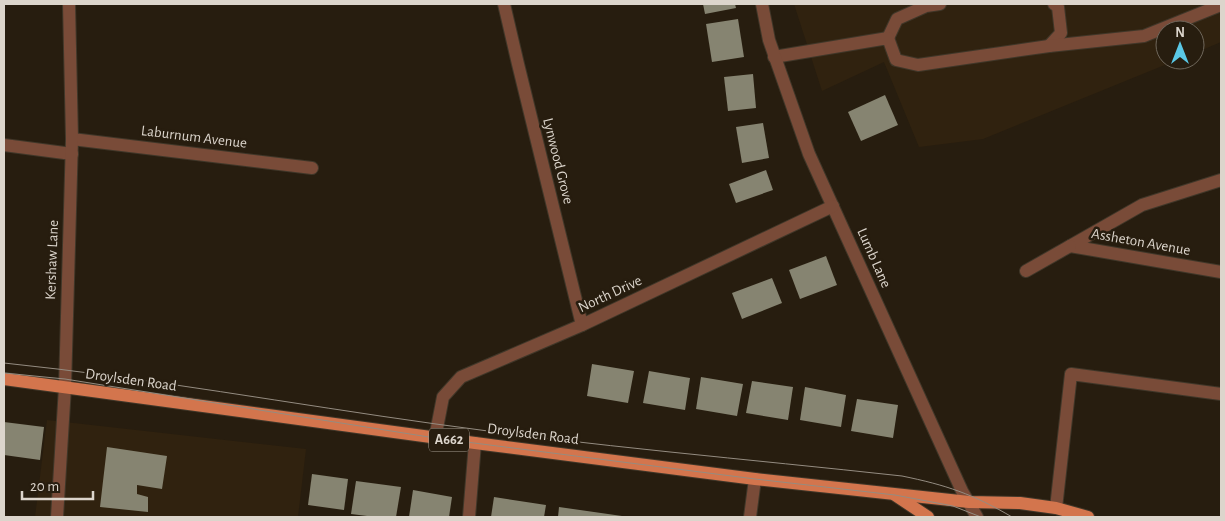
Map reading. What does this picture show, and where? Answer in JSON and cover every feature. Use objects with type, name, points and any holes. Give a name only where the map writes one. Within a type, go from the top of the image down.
[{"type":"main road","name":"Droylsden Road","points":[[4,379],[435,438],[755,479],[895,495],[910,494],[969,502],[1020,503],[1056,508],[1088,517]]},
{"type":"main road","points":[[895,495],[928,517]]},
{"type":"street","name":"Kershaw Lane","points":[[57,517],[65,387],[72,154],[69,4]]},
{"type":"street","name":"Lynwood Grove","points":[[504,4],[582,325]]},
{"type":"street","name":"Lumb Lane","points":[[762,4],[768,40],[809,154],[962,491],[977,517]]},
{"type":"street","points":[[940,4],[926,6],[897,19],[888,38],[896,60],[918,65],[1048,46],[1144,36],[1221,5]]},
{"type":"street","points":[[1048,46],[1061,33],[1058,7],[1054,4]]},
{"type":"street","points":[[774,57],[888,38]]},
{"type":"street","name":"Laburnum Avenue","points":[[72,139],[312,168]]},
{"type":"street","points":[[4,145],[72,154]]},
{"type":"street","name":"Assheton Avenue","points":[[1070,246],[1142,205],[1221,180]]},
{"type":"street","name":"North Drive","points":[[435,438],[443,397],[461,377],[582,325],[833,206]]},
{"type":"street","points":[[1026,271],[1070,246]]},
{"type":"street","name":"Assheton Avenue","points":[[1070,246],[1221,272]]},
{"type":"street","points":[[1056,508],[1071,374],[1221,394]]},
{"type":"street","points":[[469,517],[475,443]]},
{"type":"street","points":[[750,517],[755,479]]},
{"type":"shaded area","points":[[794,4],[1221,4],[1221,42],[1205,49],[1205,20],[1155,20],[1155,69],[983,139],[919,147],[884,62],[822,91]]},
{"type":"shaded area","points":[[47,420],[306,449],[298,517],[35,517]]},
{"type":"building","points":[[703,4],[735,4],[736,8],[705,14]]},
{"type":"building","points":[[738,19],[744,57],[712,62],[706,24]]},
{"type":"building","points":[[753,74],[756,108],[728,111],[724,77]]},
{"type":"building","points":[[885,95],[898,125],[861,141],[848,112]]},
{"type":"building","points":[[763,123],[769,158],[742,163],[736,127]]},
{"type":"building","points":[[766,170],[773,190],[736,203],[729,184]]},
{"type":"building","points":[[826,256],[837,285],[800,299],[789,270]]},
{"type":"building","points":[[772,278],[782,303],[742,319],[732,293]]},
{"type":"building","points":[[592,364],[634,371],[628,403],[587,396]]},
{"type":"building","points":[[649,371],[690,378],[685,410],[643,403]]},
{"type":"building","points":[[701,377],[743,384],[737,416],[696,409]]},
{"type":"building","points":[[752,381],[793,387],[788,420],[746,413]]},
{"type":"building","points":[[805,387],[846,395],[841,427],[800,420]]},
{"type":"building","points":[[857,399],[898,405],[893,438],[851,431]]},
{"type":"building","points":[[4,422],[44,427],[40,460],[4,455]]},
{"type":"building","points":[[107,447],[167,456],[162,489],[137,485],[137,494],[148,497],[148,512],[100,507]]},
{"type":"building","points":[[312,474],[348,479],[344,510],[308,505]]},
{"type":"building","points":[[356,481],[401,487],[396,517],[351,514]]},
{"type":"building","points":[[413,490],[452,497],[449,517],[409,517]]},
{"type":"building","points":[[494,497],[546,505],[544,517],[491,517]]},
{"type":"building","points":[[559,507],[622,516],[622,517],[558,517]]},
{"type":"tram line","points":[[4,363],[166,384],[494,432],[902,476],[959,491],[985,502],[1012,517]]},
{"type":"tram line","points":[[4,373],[65,379],[435,438],[895,495],[953,506],[981,517]]}]
